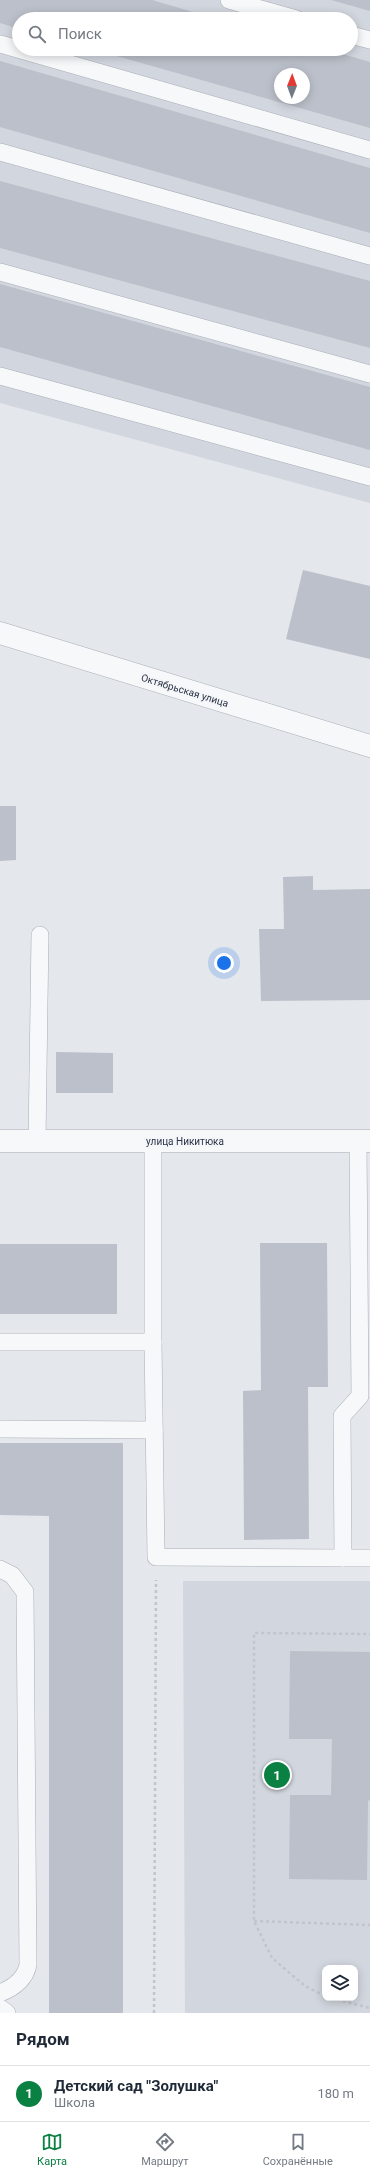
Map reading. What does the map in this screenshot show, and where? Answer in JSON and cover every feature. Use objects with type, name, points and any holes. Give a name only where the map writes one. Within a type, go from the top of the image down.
[{"type":"street","name":"Октябрьская улица","points":[[0,633],[370,746]]},
{"type":"street","name":"улица Никитюка","points":[[0,1141],[364,1141]]},
{"type":"lane","points":[[229,0],[271,12]]},
{"type":"lane","points":[[358,37],[370,40]]},
{"type":"lane","points":[[0,44],[12,47]]},
{"type":"lane","points":[[42,56],[370,150]]},
{"type":"lane","points":[[0,152],[370,256]]},
{"type":"lane","points":[[0,272],[370,374]]},
{"type":"lane","points":[[0,376],[370,477]]},
{"type":"lane","points":[[37,1141],[40,935]]},
{"type":"lane","points":[[154,1141],[153,1342],[156,1557],[370,1558]]},
{"type":"lane","points":[[343,1558],[342,1416],[360,1396],[364,1141]]},
{"type":"lane","points":[[0,1342],[153,1342]]},
{"type":"lane","points":[[0,1429],[154,1430]]},
{"type":"lane","points":[[0,1569],[12,1575],[25,1592],[28,1965],[26,1974],[21,1980],[0,1993]]},
{"type":"lane","points":[[0,2008],[7,2013]]},
{"type":"path","points":[[154,2013],[157,1708],[156,1557]]},
{"type":"path","points":[[322,1994],[305,1986],[272,1958],[254,1921],[254,1633],[370,1634]]},
{"type":"path","points":[[254,1921],[370,1925]]},
{"type":"path","points":[[343,2001],[370,2008]]},
{"type":"shaded area","points":[[0,0],[370,0],[370,503],[0,403]]},
{"type":"shaded area","points":[[183,1581],[370,1581],[370,2013],[185,2013]]},
{"type":"building","points":[[0,0],[152,0],[193,12],[12,12],[12,27],[0,23]]},
{"type":"building","points":[[331,0],[370,0],[370,11]]},
{"type":"building","points":[[117,56],[349,56],[370,62],[370,128],[286,104],[310,104],[310,68],[274,68],[274,101]]},
{"type":"building","points":[[0,61],[370,168],[370,233],[0,127]]},
{"type":"building","points":[[0,181],[370,281],[370,348],[0,248]]},
{"type":"building","points":[[0,284],[370,387],[370,450],[0,347]]},
{"type":"building","points":[[303,570],[370,586],[370,659],[286,639]]},
{"type":"building","points":[[0,806],[16,806],[16,860],[0,861]]},
{"type":"building","points":[[313,876],[313,890],[370,889],[370,1000],[261,1001],[259,929],[284,929],[283,877]]},
{"type":"building","points":[[56,1052],[113,1053],[113,1093],[56,1093]]},
{"type":"building","points":[[260,1243],[327,1243],[328,1387],[308,1387],[309,1539],[244,1540],[243,1391],[261,1390]]},
{"type":"building","points":[[0,1244],[117,1244],[117,1314],[0,1314]]},
{"type":"building","points":[[0,1443],[123,1443],[123,2013],[49,2013],[49,1516],[0,1515]]},
{"type":"building","points":[[290,1651],[370,1652],[370,1801],[368,1800],[367,1880],[289,1879],[290,1795],[331,1795],[332,1739],[289,1739]]},
{"type":"place","name":"Детский сад \"Золушка\"","points":[[277,1775]]}]
